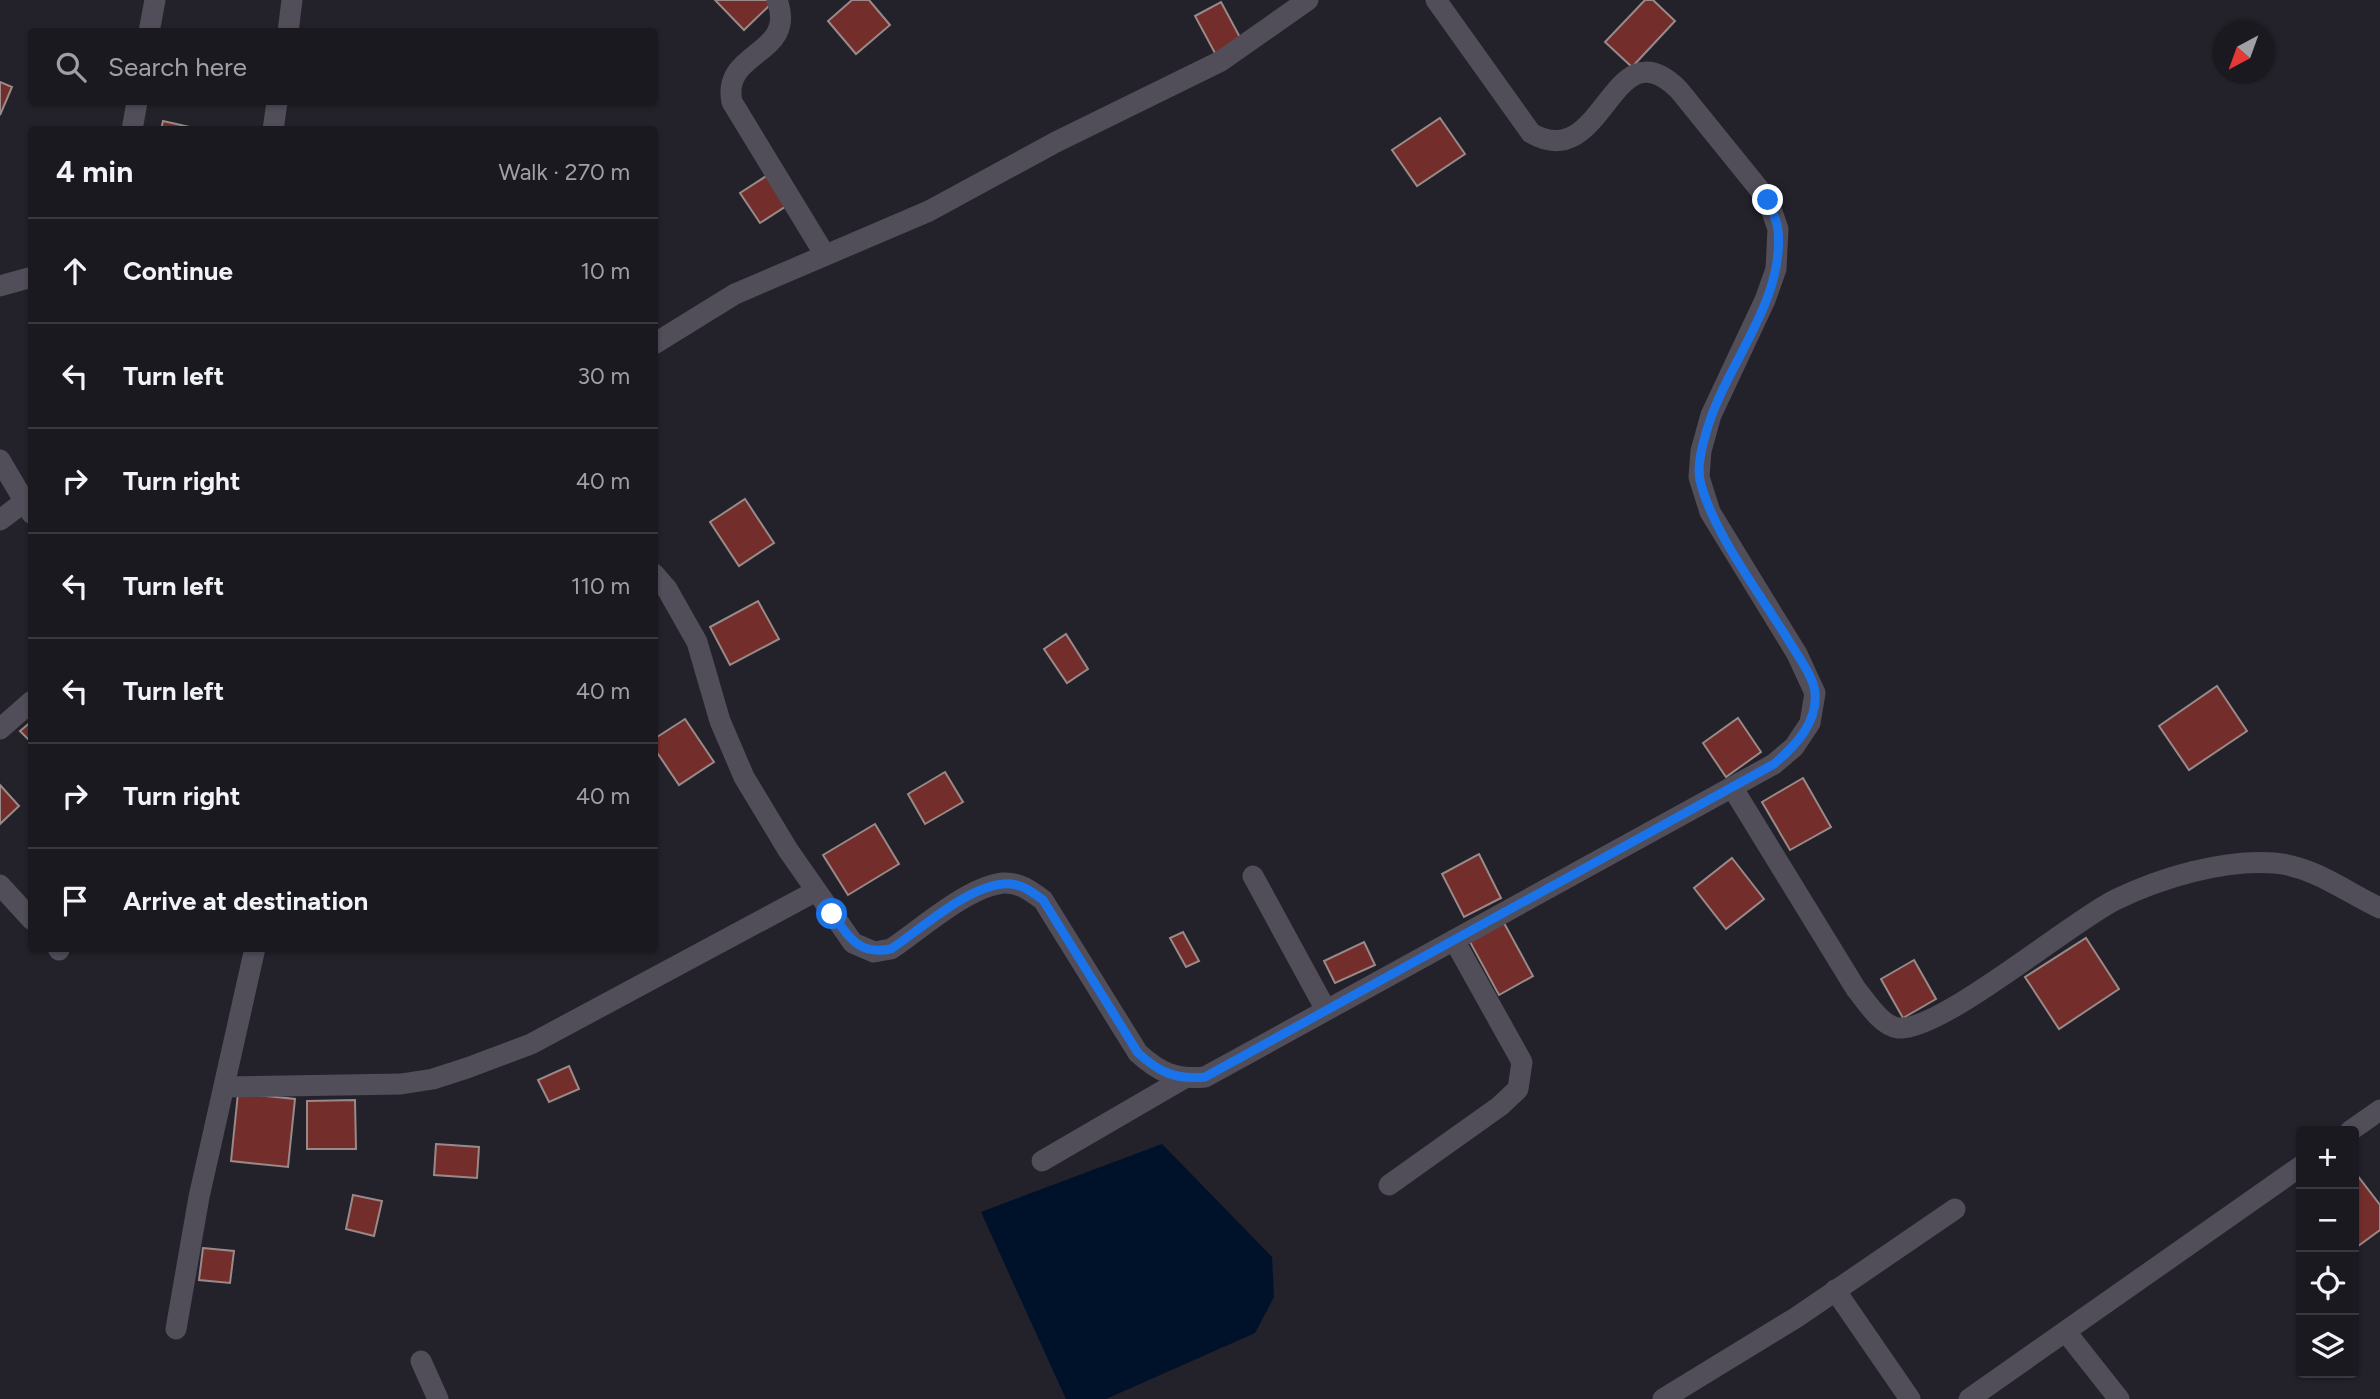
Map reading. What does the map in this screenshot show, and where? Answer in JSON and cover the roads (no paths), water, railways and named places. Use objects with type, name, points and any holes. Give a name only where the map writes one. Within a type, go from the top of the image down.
[{"type":"street","points":[[150,28],[155,0]]},
{"type":"street","points":[[288,28],[292,0]]},
{"type":"street","points":[[776,0],[783,16],[780,29],[733,75],[729,89],[732,102],[825,255]]},
{"type":"street","points":[[658,341],[735,293],[929,211],[1056,142],[1221,61],[1308,0]]},
{"type":"street","points":[[658,579],[667,589],[697,642],[720,721],[744,778],[816,891],[853,943],[874,952],[891,949],[979,889],[1006,883],[1026,888],[1043,900],[1138,1053],[1158,1071],[1183,1079],[1205,1077],[1774,764],[1794,747],[1810,723],[1815,693],[1797,654],[1710,512],[1699,477],[1701,452],[1711,415],[1765,300],[1776,269],[1778,229],[1768,200],[1679,90],[1665,76],[1651,70],[1634,73],[1585,127],[1564,141],[1548,143],[1539,138],[1531,133],[1436,0]]},
{"type":"street","points":[[133,126],[136,105]]},
{"type":"street","points":[[274,126],[277,105]]},
{"type":"street","points":[[0,286],[28,278]]},
{"type":"street","points":[[0,460],[28,508],[0,520]]},
{"type":"street","points":[[0,729],[28,704]]},
{"type":"street","points":[[1732,787],[1856,989],[1879,1016],[1895,1028],[1916,1027],[1962,1001],[2115,901],[2207,867],[2275,863],[2322,876],[2380,908]]},
{"type":"street","points":[[1253,876],[1326,1010]]},
{"type":"street","points":[[0,885],[28,916]]},
{"type":"street","points":[[224,1087],[401,1084],[433,1079],[467,1068],[531,1044],[816,891]]},
{"type":"street","points":[[1389,1185],[1500,1106],[1518,1089],[1522,1062],[1454,940]]},
{"type":"street","points":[[176,1329],[199,1197],[254,952]]},
{"type":"street","points":[[1042,1161],[1183,1079]]},
{"type":"street","points":[[2357,1126],[2380,1110]]},
{"type":"street","points":[[1969,1399],[2296,1170]]},
{"type":"street","points":[[1662,1399],[1835,1290],[1955,1209]]},
{"type":"street","points":[[1835,1290],[1910,1399]]},
{"type":"street","points":[[2066,1332],[2119,1399]]},
{"type":"street","points":[[421,1361],[438,1399]]},
{"type":"water","points":[[1162,1144],[1272,1257],[1274,1297],[1255,1333],[1106,1399],[1066,1399],[981,1212]]}]
